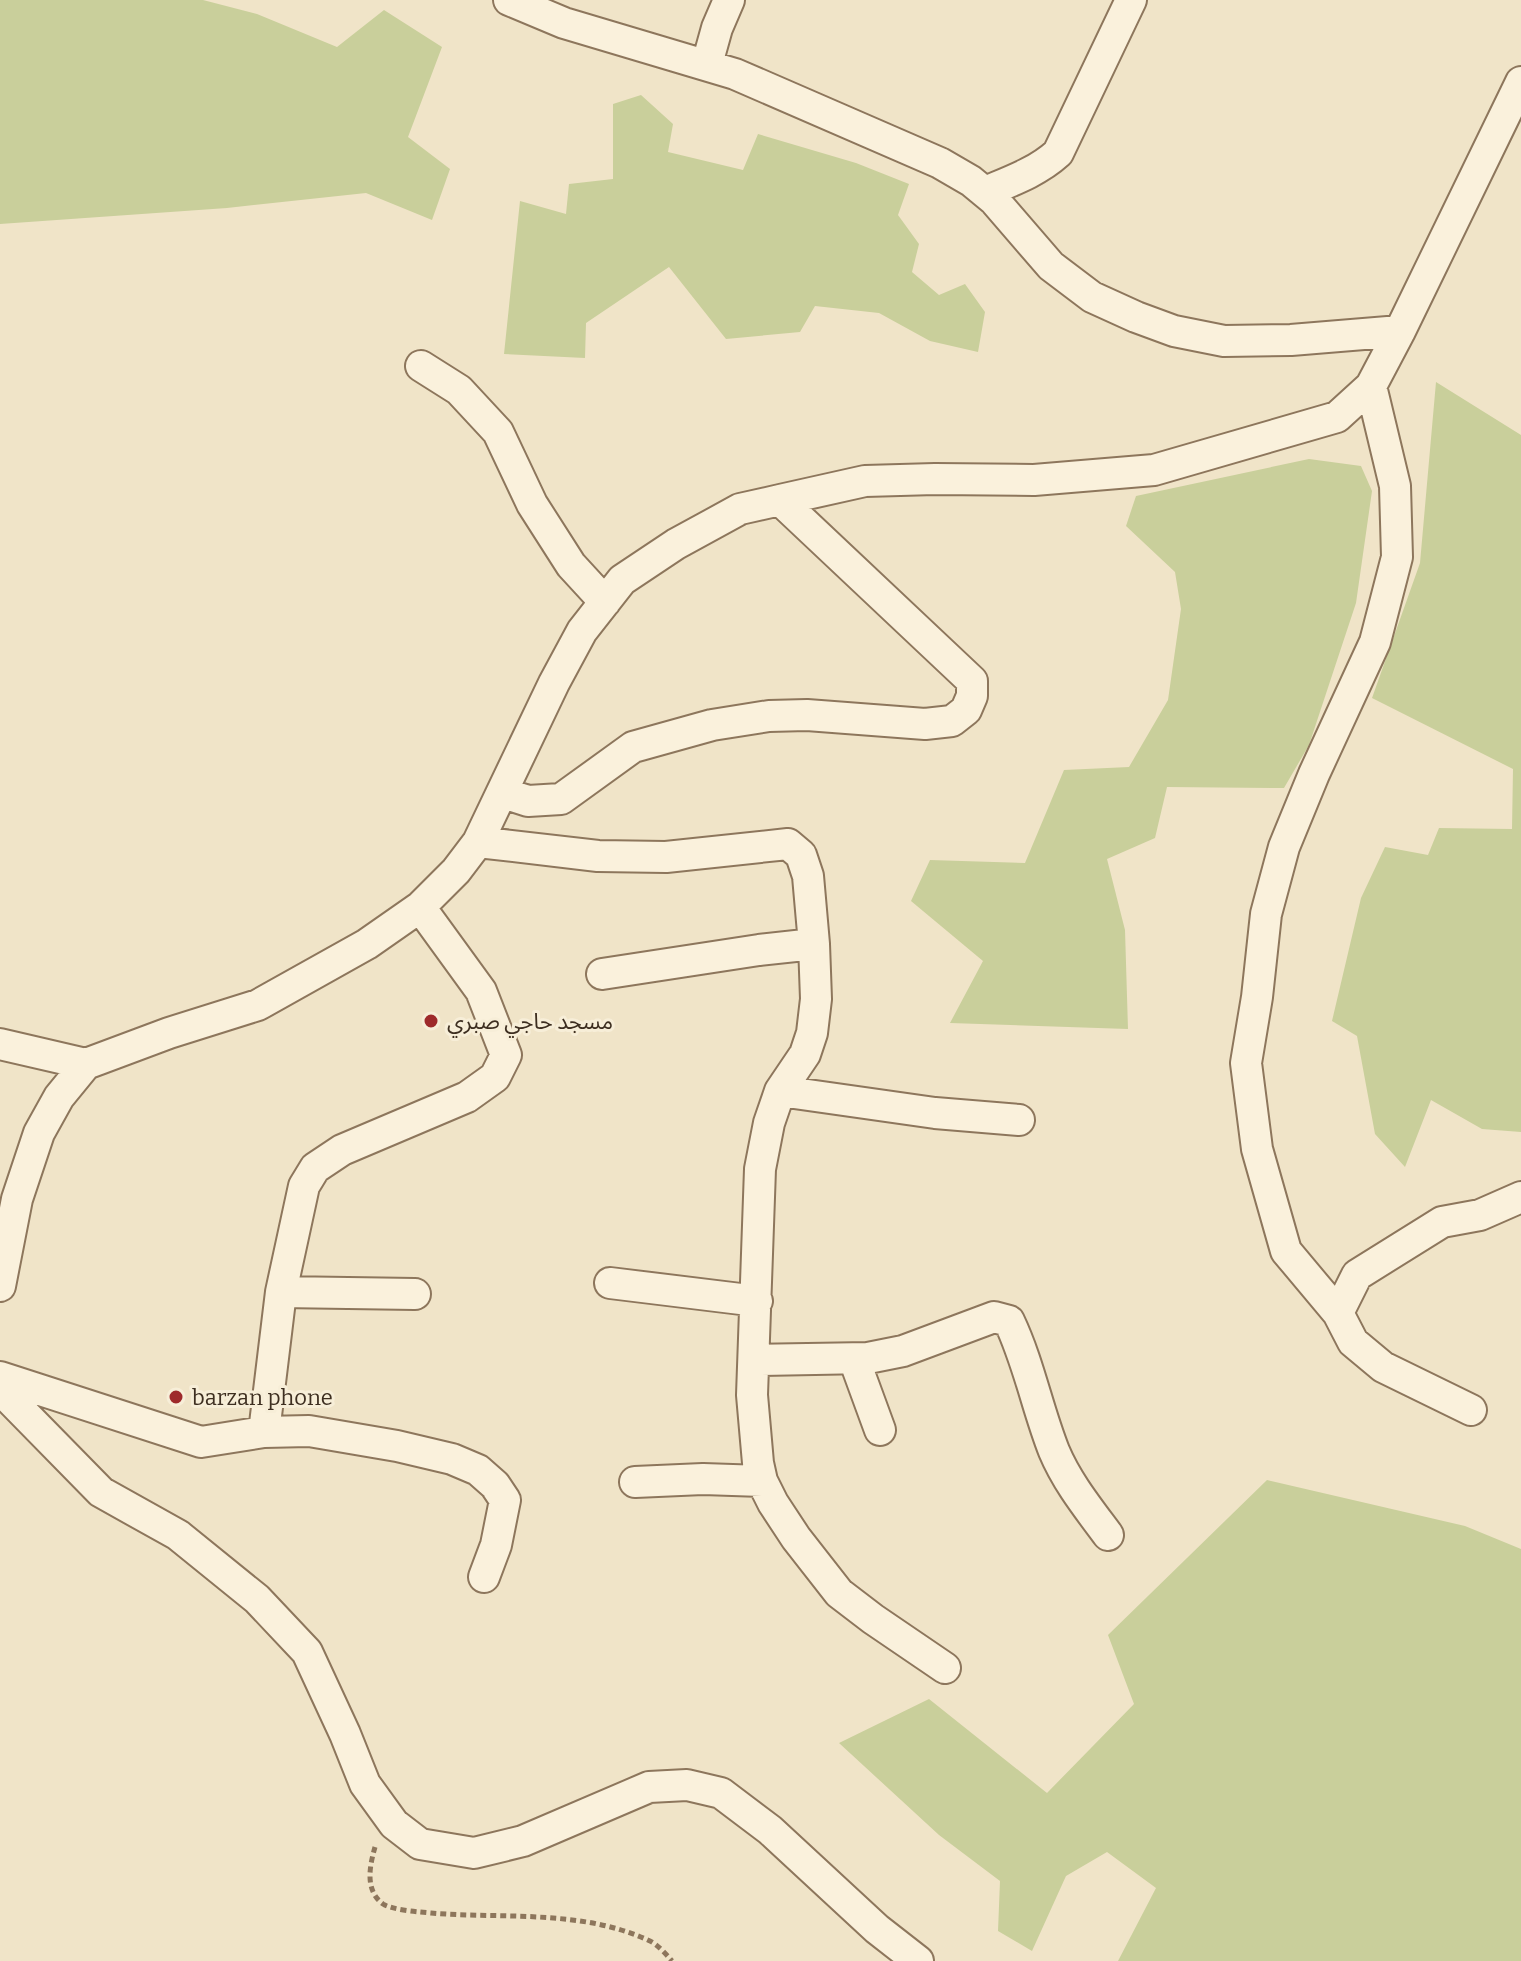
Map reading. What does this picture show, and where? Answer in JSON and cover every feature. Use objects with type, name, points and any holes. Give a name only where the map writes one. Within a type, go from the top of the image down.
[{"type":"street","points":[[509,0],[564,23],[707,64],[940,163],[985,192],[1051,266],[1092,297],[1174,331],[1224,341],[1291,340],[1400,331]]},
{"type":"street","points":[[707,64],[729,0]]},
{"type":"street","points":[[985,192],[1035,171],[1058,153],[1131,0]]},
{"type":"street","points":[[0,1286],[17,1199],[39,1133],[59,1097],[86,1064],[258,1005],[356,951],[420,907],[456,871],[478,842],[582,631],[622,580],[676,544],[740,509],[865,481],[1034,480],[1154,470],[1337,417],[1371,386],[1521,82]]},
{"type":"street","points":[[421,366],[459,390],[498,432],[532,504],[571,565],[605,602]]},
{"type":"street","points":[[1371,386],[1395,486],[1397,557],[1375,642],[1284,847],[1266,914],[1246,1063],[1257,1149],[1286,1251],[1338,1313],[1353,1342],[1383,1367],[1471,1410]]},
{"type":"street","points":[[503,793],[528,801],[561,799],[633,747],[712,725],[769,716],[807,715],[925,724],[952,721],[966,710],[972,696],[972,681],[780,500]]},
{"type":"street","points":[[478,842],[598,856],[666,857],[788,844],[801,855],[808,876],[816,999],[812,1033],[805,1054],[780,1091],[769,1123],[760,1169],[752,1395],[758,1463],[762,1481],[773,1503],[839,1593],[945,1668]]},
{"type":"street","points":[[264,1432],[281,1292],[304,1186],[315,1168],[342,1150],[467,1097],[495,1077],[506,1055],[481,991],[420,907]]},
{"type":"street","points":[[602,974],[814,944]]},
{"type":"street","points":[[0,1044],[86,1064]]},
{"type":"street","points":[[780,1091],[935,1113],[1019,1120]]},
{"type":"street","points":[[1338,1313],[1357,1275],[1442,1222],[1480,1215],[1521,1197]]},
{"type":"street","points":[[610,1283],[757,1301]]},
{"type":"street","points":[[281,1292],[415,1294]]},
{"type":"street","points":[[755,1360],[854,1359],[903,1351],[994,1317],[1009,1321],[1022,1348],[1055,1453],[1070,1483],[1108,1535]]},
{"type":"street","points":[[854,1359],[880,1430]]},
{"type":"street","points":[[0,1377],[201,1442],[264,1432],[309,1431],[452,1459],[478,1470],[495,1485],[505,1500],[496,1545],[484,1577]]},
{"type":"street","points":[[0,1389],[101,1492],[178,1535],[257,1599],[307,1652],[365,1784],[394,1824],[420,1844],[474,1853],[523,1841],[649,1787],[687,1785],[721,1793],[770,1830],[877,1929],[918,1961]]},
{"type":"street","points":[[635,1482],[703,1479],[762,1481]]},
{"type":"path","points":[[394,1824],[376,1845],[369,1870],[374,1891],[384,1904],[429,1913],[535,1916],[605,1926],[653,1942],[672,1961]]},
{"type":"green space","points":[[0,0],[203,0],[257,14],[337,47],[384,10],[442,47],[408,137],[450,169],[432,220],[366,193],[227,208],[0,224]]},
{"type":"green space","points":[[641,95],[673,124],[668,152],[743,170],[758,134],[856,163],[909,184],[898,215],[919,244],[912,272],[939,295],[965,284],[985,312],[978,352],[930,341],[879,313],[815,306],[800,332],[726,339],[669,267],[586,323],[585,358],[504,354],[520,201],[566,214],[569,184],[613,179],[613,104]]},
{"type":"green space","points":[[1436,382],[1521,435],[1521,1132],[1482,1129],[1431,1100],[1405,1167],[1375,1134],[1357,1036],[1332,1021],[1361,898],[1385,847],[1428,855],[1439,828],[1512,829],[1513,769],[1372,698],[1420,563]]},
{"type":"green space","points":[[1309,459],[1361,466],[1372,491],[1356,603],[1309,745],[1284,788],[1167,787],[1155,838],[1107,859],[1125,930],[1128,1029],[950,1023],[983,961],[911,901],[930,860],[1025,863],[1064,770],[1129,767],[1168,700],[1181,609],[1175,572],[1126,526],[1136,496]]},
{"type":"green space","points":[[1267,1480],[1465,1526],[1521,1549],[1521,1961],[1118,1961],[1156,1888],[1107,1852],[1066,1876],[1032,1951],[998,1931],[1000,1881],[939,1835],[839,1743],[929,1699],[1047,1793],[1134,1704],[1108,1635]]},
{"type":"place","name":"مسجد حاجي صبري","points":[[431,1021]]},
{"type":"place","name":"barzan phone","points":[[176,1397]]}]
